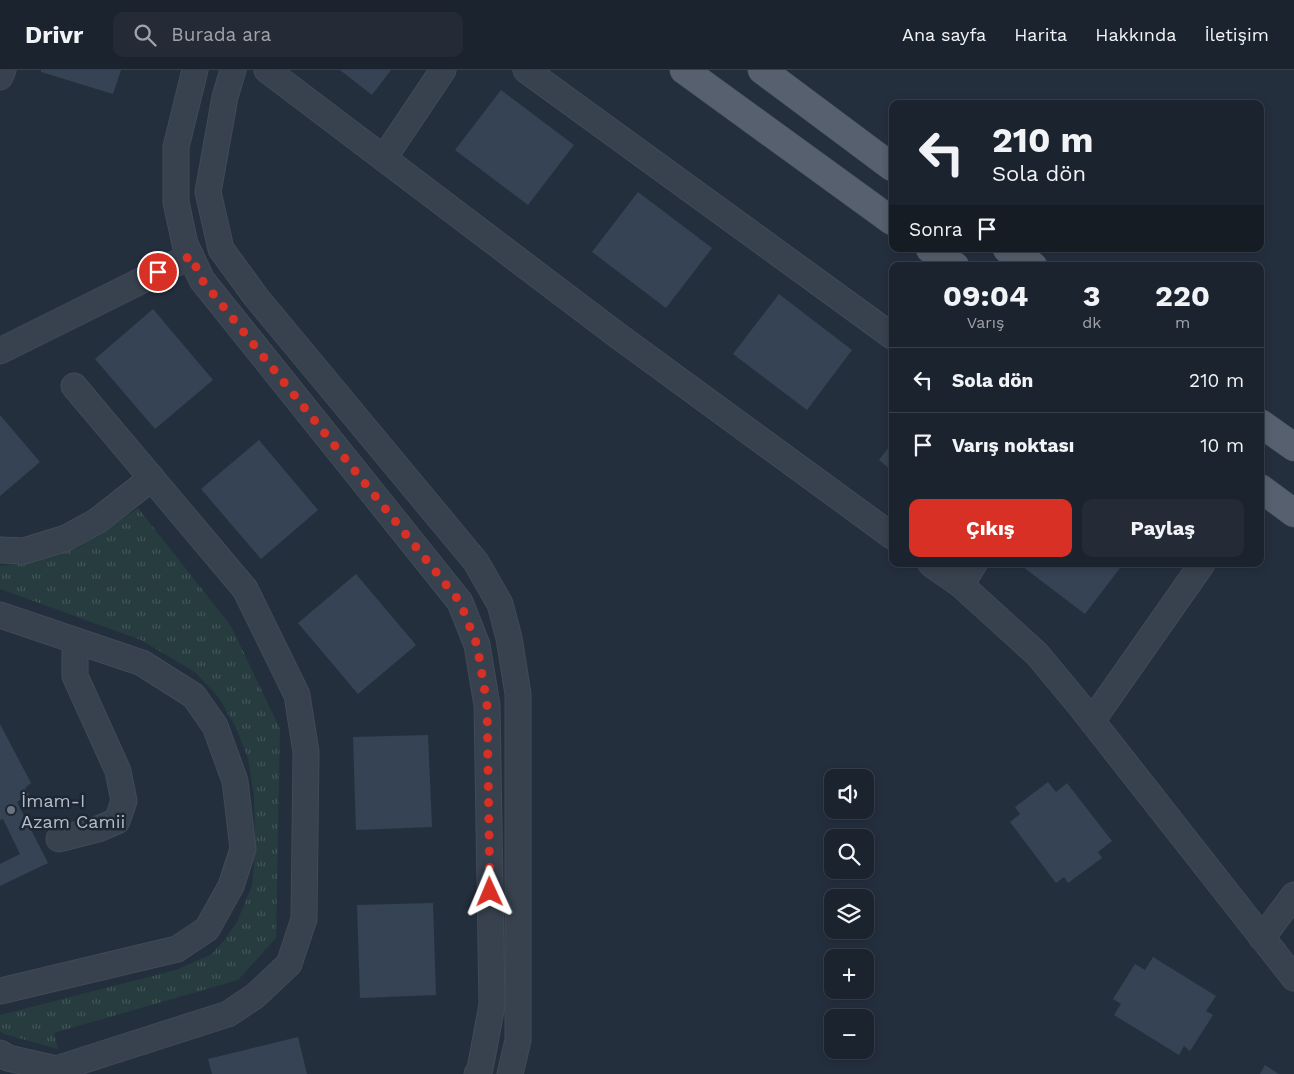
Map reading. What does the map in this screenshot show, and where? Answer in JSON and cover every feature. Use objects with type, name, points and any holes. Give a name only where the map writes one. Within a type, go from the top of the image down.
[{"type":"main road","points":[[684,70],[889,219]]},
{"type":"main road","points":[[762,70],[889,165]]},
{"type":"main road","points":[[934,252],[948,262]]},
{"type":"main road","points":[[1011,252],[1026,262]]},
{"type":"main road","points":[[1264,426],[1294,447]]},
{"type":"main road","points":[[1264,491],[1294,513]]},
{"type":"street","points":[[0,77],[3,70]]},
{"type":"street","points":[[195,70],[176,147],[176,202],[185,244],[202,280],[460,602],[477,645],[487,704],[492,1005],[480,1069],[477,1074]]},
{"type":"street","points":[[233,70],[225,97],[208,192],[220,249],[256,297],[476,562],[500,604],[509,638],[518,694],[518,1040],[510,1074]]},
{"type":"street","points":[[267,70],[616,335],[889,534]]},
{"type":"street","points":[[384,158],[443,70]]},
{"type":"street","points":[[526,70],[889,334]]},
{"type":"street","points":[[0,350],[191,256]]},
{"type":"street","points":[[0,1053],[8,1058],[56,1069],[228,1014],[255,996],[289,964],[304,919],[306,752],[297,695],[245,589],[74,386]]},
{"type":"street","points":[[0,550],[24,551],[66,538],[97,521],[152,478]]},
{"type":"street","points":[[935,567],[960,585],[1037,654],[1294,978]]},
{"type":"street","points":[[960,585],[972,567]]},
{"type":"street","points":[[1092,721],[1200,567]]},
{"type":"street","points":[[0,616],[142,664],[194,696],[215,726],[235,781],[242,849],[231,886],[207,929],[177,949],[0,991]]},
{"type":"street","points":[[59,839],[98,829],[117,821],[124,801],[118,771],[75,676],[75,641]]},
{"type":"street","points":[[1262,938],[1294,895]]},
{"type":"green space","points":[[138,508],[231,626],[280,729],[276,938],[238,980],[54,1033],[58,1049],[4,1034],[0,1031],[0,1015],[176,970],[212,954],[237,922],[252,886],[255,851],[254,796],[248,758],[235,726],[219,698],[195,672],[141,640],[0,589],[0,566],[39,560],[78,548]]},
{"type":"building","points":[[41,70],[121,70],[113,94],[41,72]]},
{"type":"building","points":[[340,70],[391,70],[372,95]]},
{"type":"building","points":[[501,90],[574,145],[528,205],[455,150]]},
{"type":"building","points":[[638,192],[712,248],[666,308],[592,252]]},
{"type":"building","points":[[779,294],[852,350],[807,410],[733,354]]},
{"type":"building","points":[[153,309],[213,380],[155,429],[95,359]]},
{"type":"building","points":[[0,415],[40,462],[0,496]]},
{"type":"building","points":[[259,440],[318,510],[261,559],[201,489]]},
{"type":"building","points":[[889,447],[889,468],[879,460]]},
{"type":"building","points":[[1023,567],[1121,567],[1085,614]]},
{"type":"building","points":[[356,574],[416,645],[358,694],[298,623]]},
{"type":"building","name":"İmam-I Azam Camii","points":[[0,724],[31,783],[25,788],[29,795],[17,802],[48,863],[0,886],[0,864],[20,854],[3,819],[0,820]]},
{"type":"building","points":[[428,735],[432,827],[356,830],[353,737]]},
{"type":"building","points":[[1048,782],[1056,792],[1067,783],[1112,841],[1098,852],[1102,858],[1068,883],[1064,877],[1056,883],[1010,822],[1020,814],[1015,807]]},
{"type":"building","points":[[433,903],[436,995],[360,998],[357,905]]},
{"type":"building","points":[[1153,957],[1216,996],[1206,1011],[1213,1015],[1190,1051],[1184,1046],[1179,1055],[1114,1015],[1121,1004],[1113,999],[1135,964],[1145,970]]},
{"type":"building","points":[[298,1037],[307,1074],[212,1074],[208,1059]]},
{"type":"building","points":[[1265,1065],[1279,1074],[1260,1074]]},
{"type":"place","name":"İmam-I Azam Camii","points":[[11,810]]},
{"type":"route","points":[[158,272],[191,256],[202,280],[247,338],[460,602],[477,645],[487,704],[490,892]]}]
